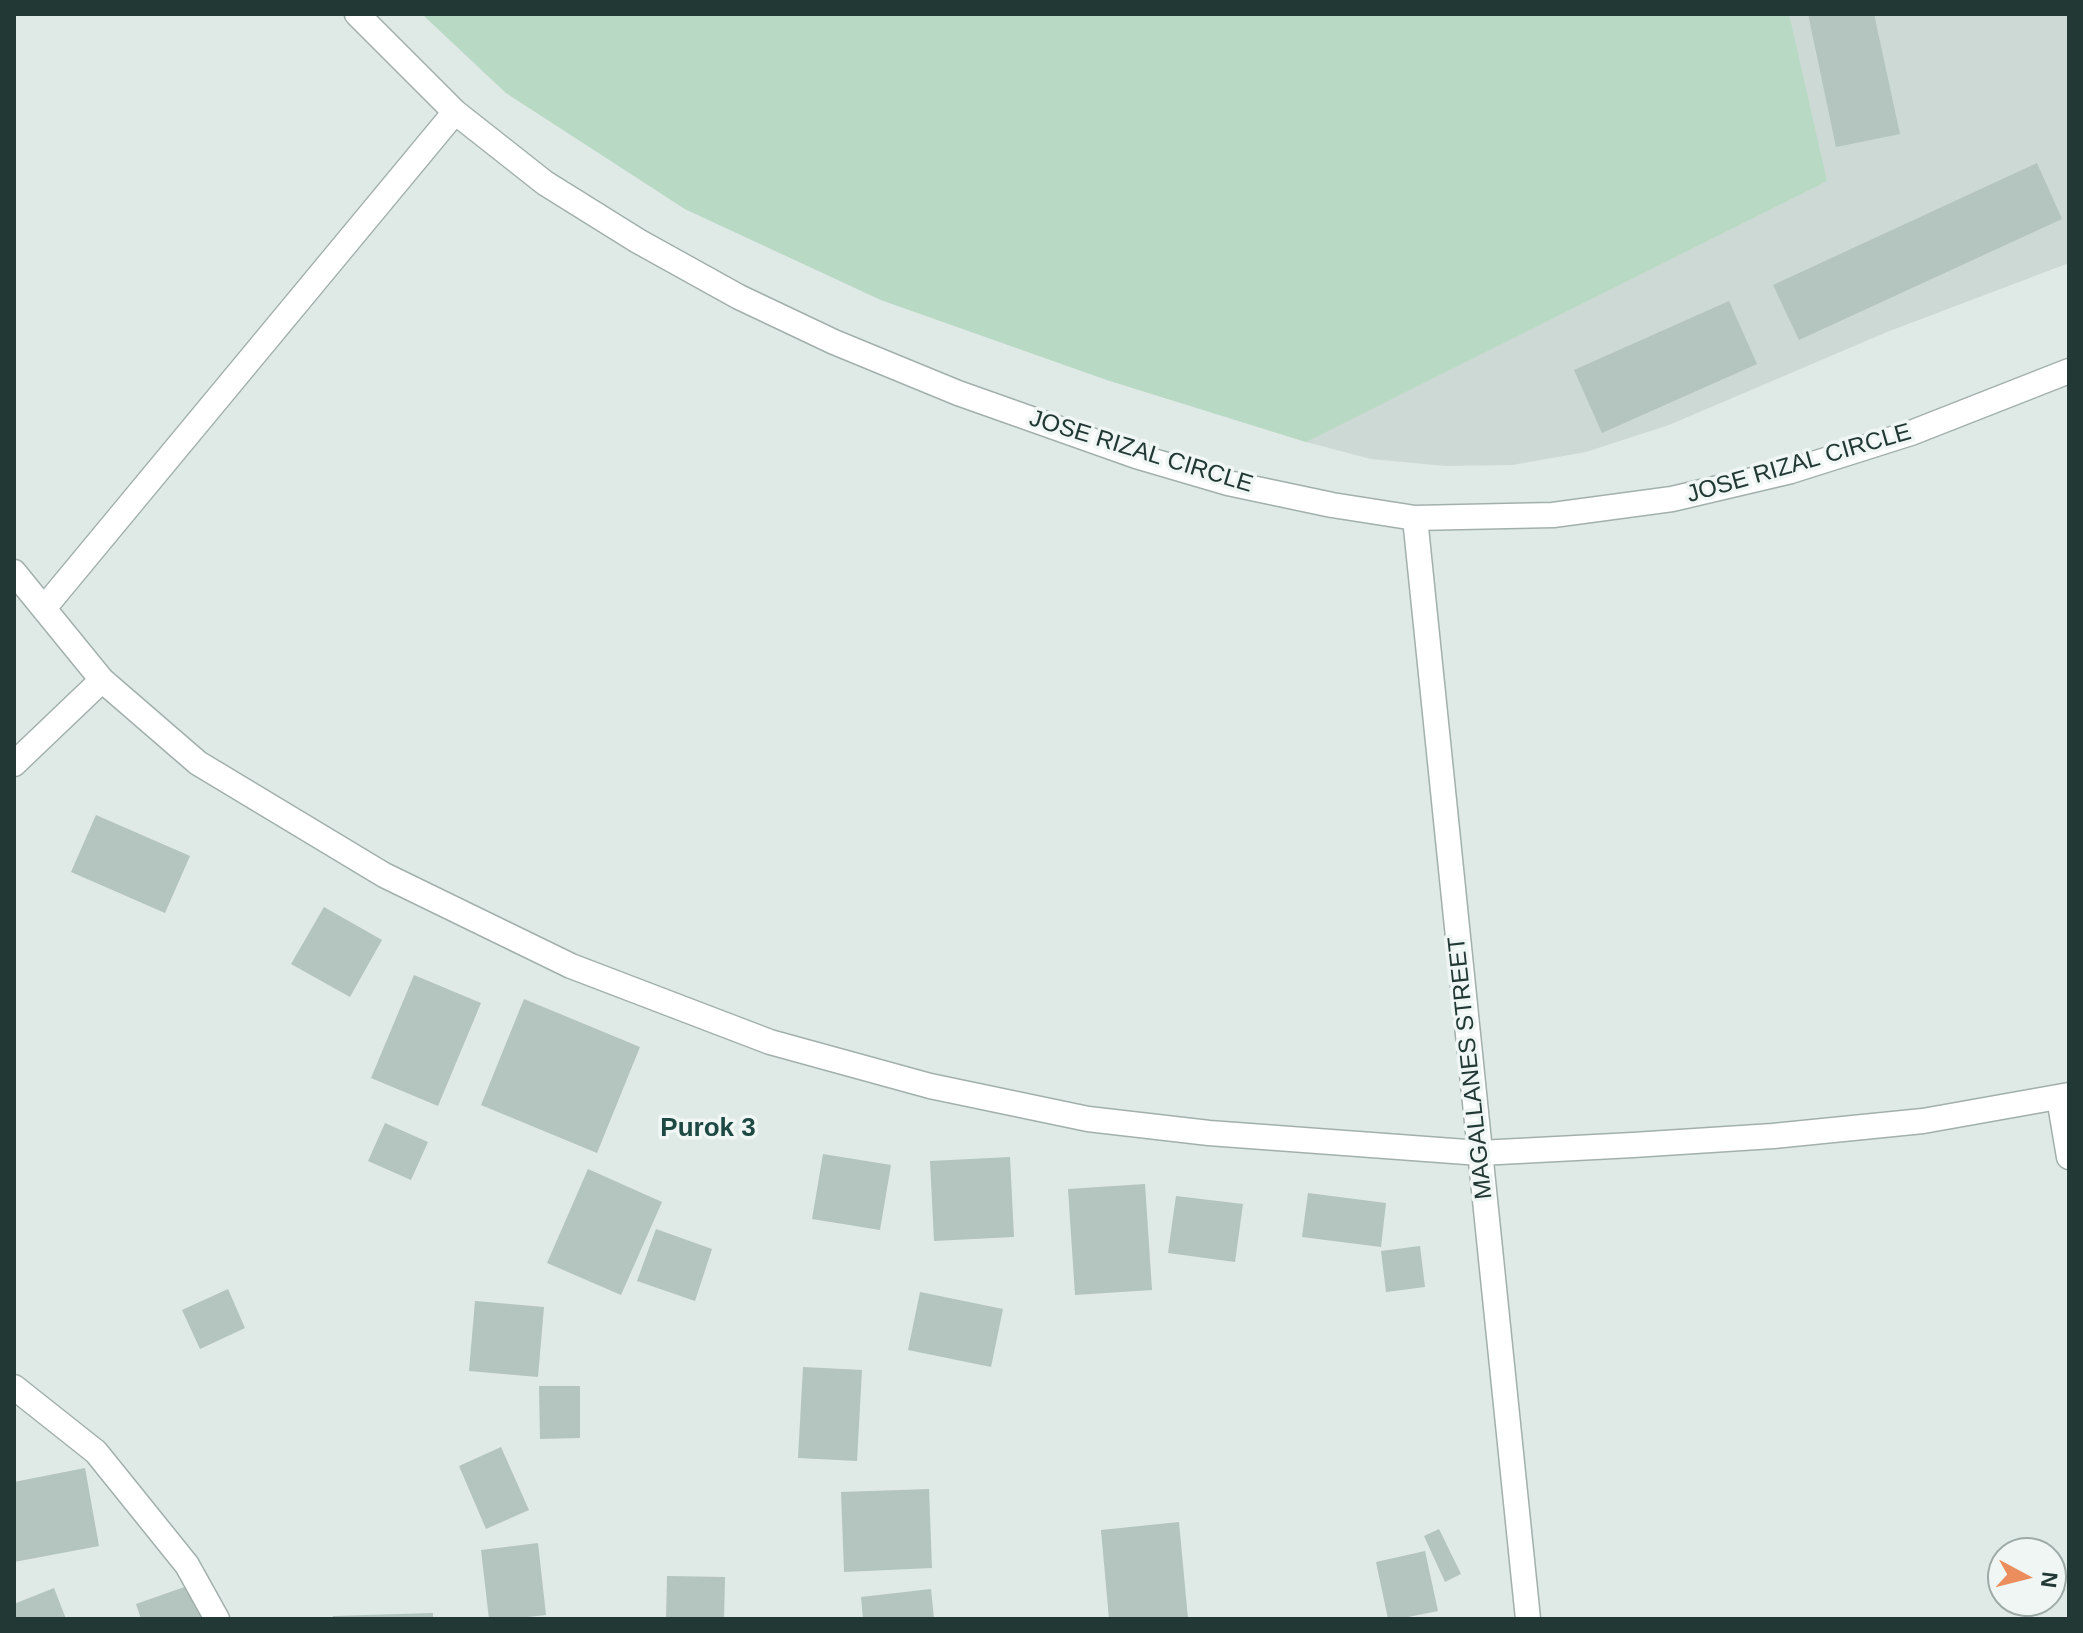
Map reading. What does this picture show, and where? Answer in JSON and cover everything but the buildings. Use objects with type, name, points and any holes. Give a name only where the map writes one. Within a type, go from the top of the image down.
[{"type":"street","name":"JOSE RIZAL CIRCLE","points":[[357,14],[455,112],[545,183],[638,241],[739,297],[834,342],[958,393],[1136,456],[1228,483],[1332,505],[1415,518],[1553,515],[1672,499],[1791,471],[1911,433],[2069,371]]},
{"type":"street","points":[[45,607],[455,112]]},
{"type":"street","name":"MAGALLANES STREET","points":[[1415,518],[1528,1619]]},
{"type":"street","points":[[14,572],[102,680],[198,763],[384,875],[571,966],[770,1042],[930,1086],[1088,1119],[1209,1133],[1480,1153],[1773,1136],[1923,1121],[2064,1096],[2069,1157]]},
{"type":"street","points":[[14,764],[102,680]]},
{"type":"street","points":[[14,1387],[96,1452],[187,1565],[217,1619]]},
{"type":"shaded area","points":[[422,14],[2069,14],[2069,263],[1887,332],[1669,425],[1586,452],[1512,465],[1446,466],[1371,459],[1107,380],[881,300],[685,209],[506,93]]},
{"type":"green space","points":[[422,14],[1789,14],[1827,181],[1306,442],[1107,380],[881,300],[685,209],[506,93]]},
{"type":"district","name":"Purok 3","points":[[708,1129]]}]
